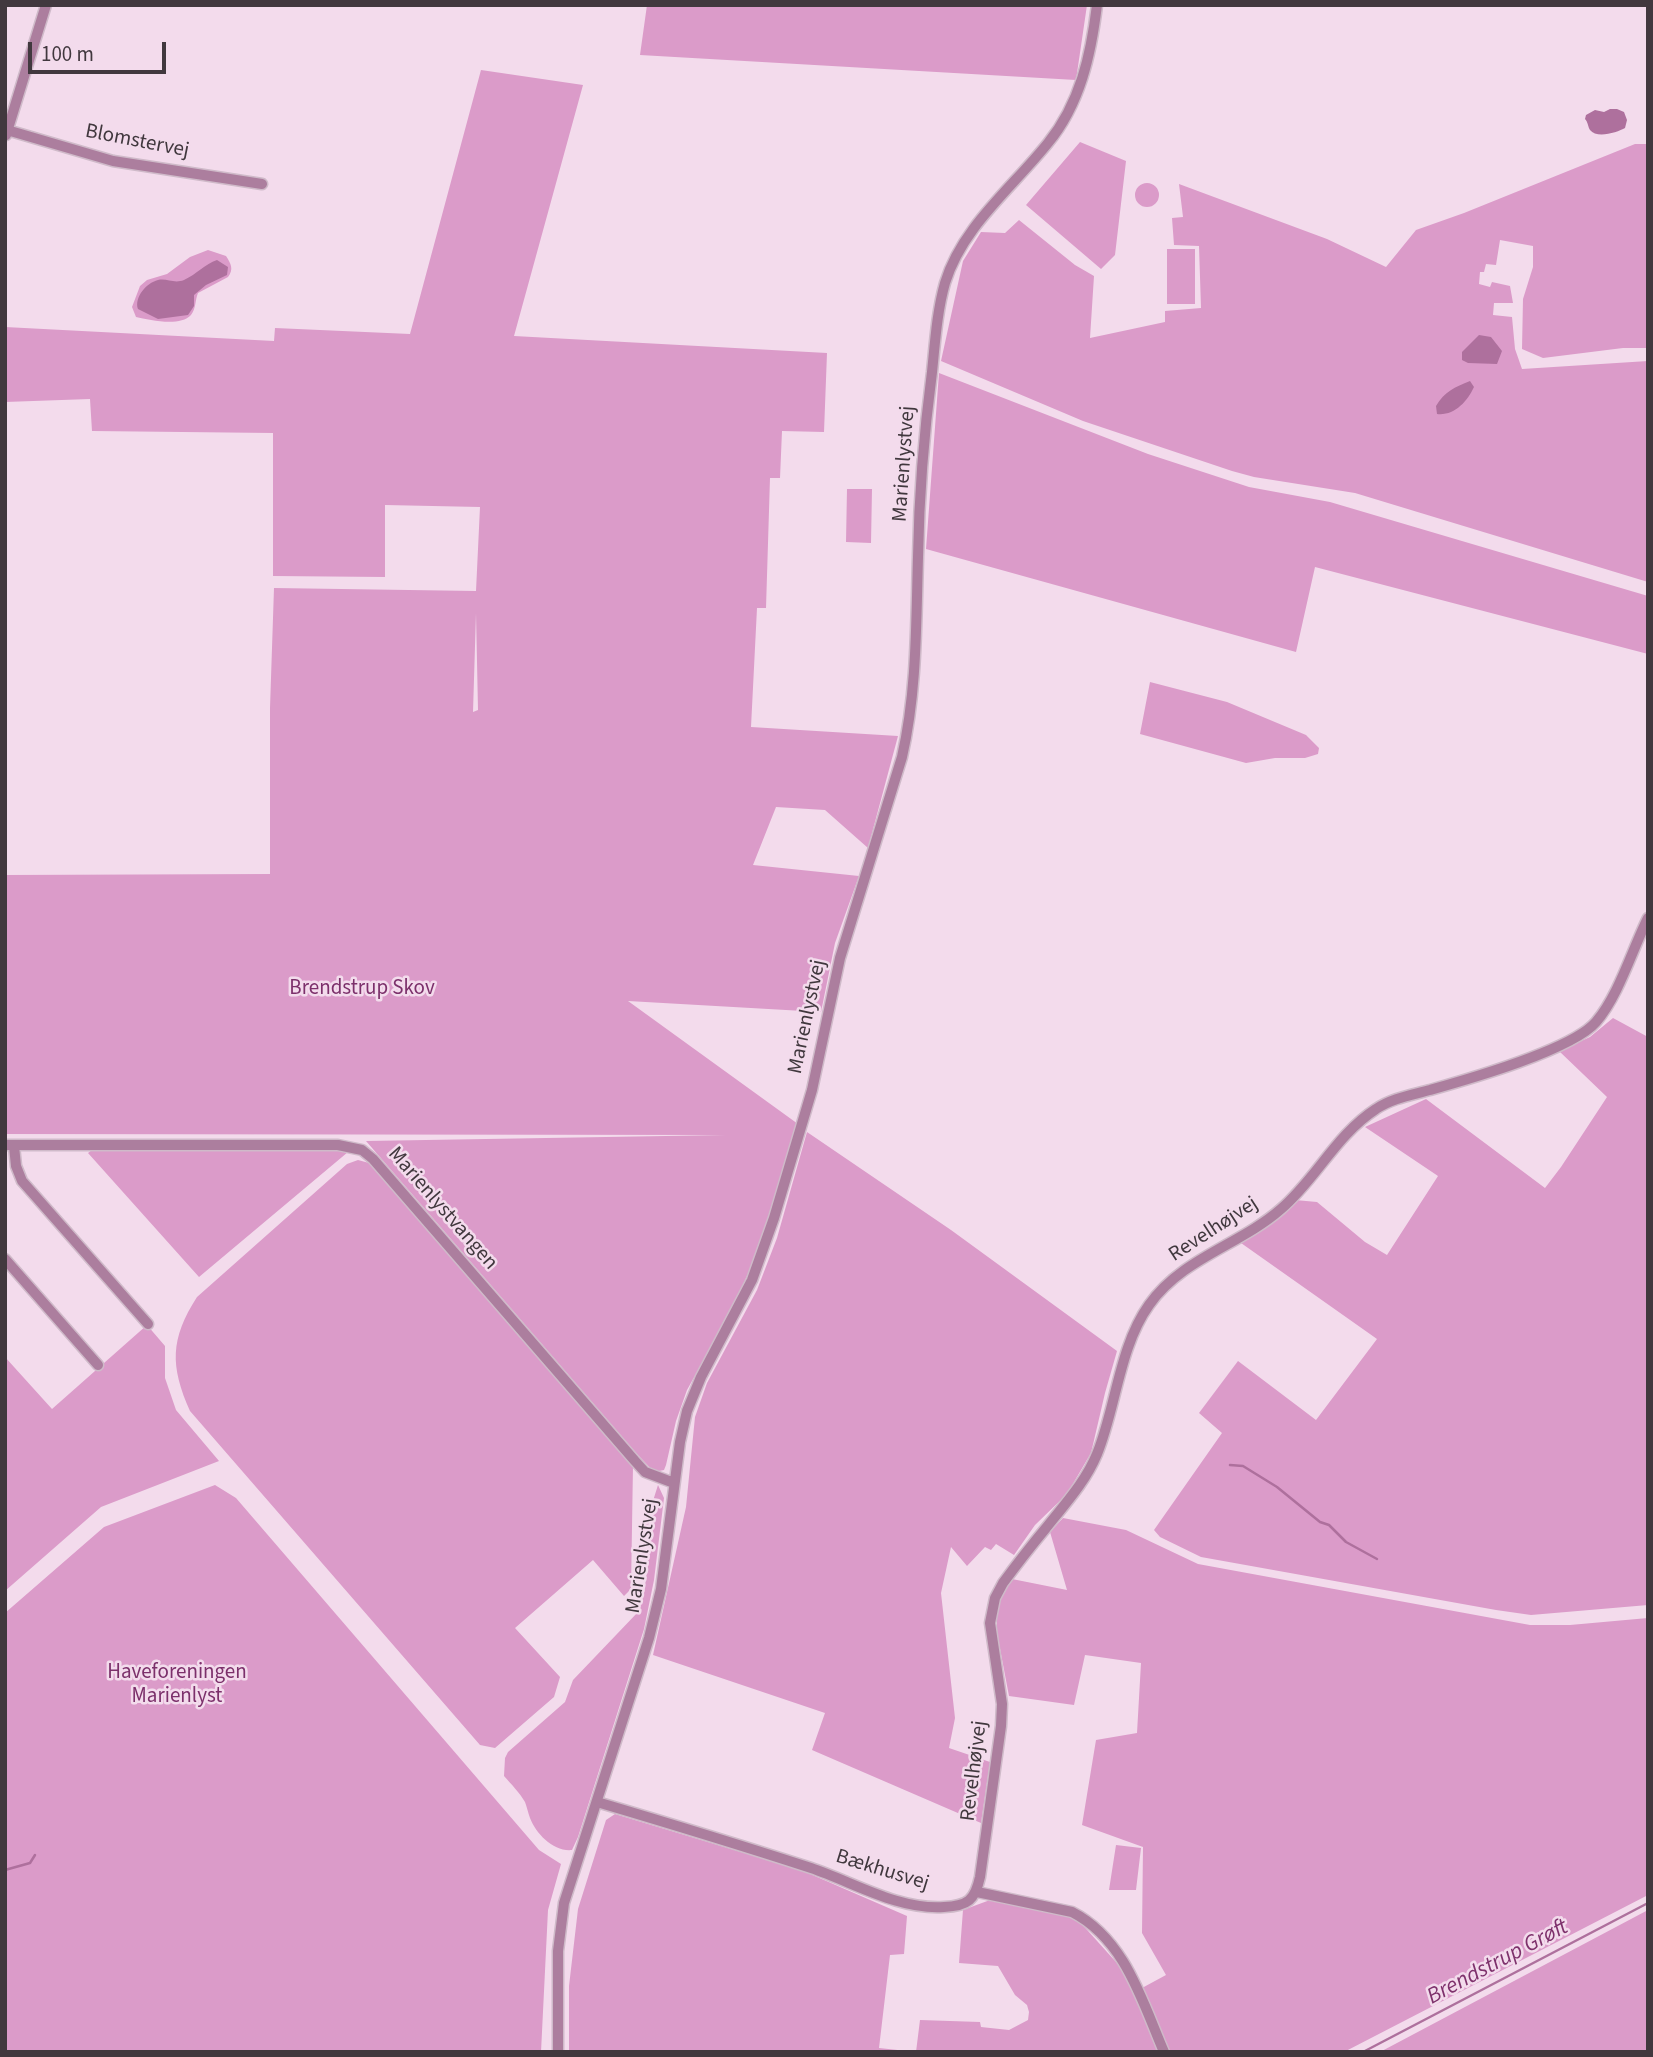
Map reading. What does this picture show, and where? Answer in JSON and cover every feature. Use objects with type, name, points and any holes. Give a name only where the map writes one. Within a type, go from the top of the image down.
[{"type":"street","name":"Blomstervej","points":[[46,5],[6,133],[113,161],[262,184]]},
{"type":"street","name":"Marienlystvej","points":[[558,2052],[560,1928],[569,1881],[627,1709],[660,1589],[687,1411],[701,1377],[752,1280],[774,1218],[812,1090],[840,958],[909,728],[917,646],[921,490],[930,387],[944,286],[951,265],[970,234],[1049,142],[1061,124],[1081,85],[1097,5]]},
{"type":"street","name":"Revelhøjvej","points":[[977,1892],[1002,1704],[990,1623],[995,1598],[1003,1583],[1079,1487],[1090,1468],[1126,1356],[1148,1307],[1158,1293],[1190,1266],[1279,1211],[1343,1137],[1376,1109],[1405,1096],[1558,1047],[1585,1032],[1605,1009],[1648,918]]},
{"type":"street","name":"Marienlystvangen","points":[[148,1324],[22,1181],[10,1146],[338,1145],[362,1150],[428,1221],[645,1472],[674,1483]]},
{"type":"street","points":[[5,1259],[98,1365]]},
{"type":"street","name":"Bækhusvej","points":[[597,1802],[815,1870],[904,1903],[949,1907],[970,1900],[977,1892]]},
{"type":"street","points":[[977,1892],[1072,1912],[1085,1918],[1115,1949],[1128,1968],[1164,2052]]},
{"type":"green space","points":[[647,5],[1087,5],[1076,80],[640,55]]},
{"type":"green space","name":"Brendstrup Skov","points":[[481,70],[583,85],[514,336],[827,353],[824,432],[782,431],[780,478],[770,478],[766,608],[757,608],[751,727],[898,736],[868,848],[825,810],[776,807],[753,865],[859,876],[835,943],[821,1012],[628,1001],[798,1124],[755,1258],[734,1305],[687,1390],[664,1470],[654,1472],[637,1454],[366,1141],[726,1135],[5,1134],[5,875],[270,874],[270,708],[274,588],[476,591],[480,507],[385,505],[385,577],[273,576],[273,433],[92,431],[90,399],[5,402],[5,327],[274,341],[275,328],[410,334]],"holes":[[[476,613],[478,710],[473,712]]]},
{"type":"green space","points":[[1080,142],[1126,161],[1115,255],[1101,269],[1026,205]]},
{"type":"green space","points":[[1635,144],[1648,144],[1648,348],[1623,348],[1543,358],[1522,349],[1523,299],[1533,267],[1533,246],[1500,240],[1496,265],[1486,264],[1484,272],[1480,272],[1479,284],[1490,287],[1492,282],[1510,286],[1513,303],[1494,303],[1493,315],[1512,317],[1515,349],[1522,369],[1648,361],[1648,582],[1355,493],[1232,471],[1083,421],[941,361],[963,261],[981,232],[1005,233],[1019,220],[1075,265],[1094,276],[1090,338],[1165,322],[1165,311],[1201,308],[1199,246],[1174,245],[1172,218],[1183,217],[1179,184],[1327,239],[1386,267],[1416,230]]},
{"type":"green space","points":[[1147,183],[1158,190],[1159,195],[1152,206],[1147,207],[1136,200],[1135,195],[1142,184]]},
{"type":"green space","points":[[1167,249],[1195,249],[1195,304],[1167,304]]},
{"type":"green space","points":[[208,250],[226,256],[231,271],[228,277],[198,293],[191,315],[172,322],[136,317],[132,307],[140,286],[147,280],[167,274],[190,257]]},
{"type":"green space","points":[[939,373],[1148,454],[1249,487],[1330,502],[1648,596],[1648,654],[1315,567],[1296,652],[926,549]]},
{"type":"green space","points":[[847,489],[872,489],[871,543],[846,542]]},
{"type":"green space","points":[[1150,682],[1227,702],[1306,735],[1319,748],[1318,754],[1305,758],[1275,758],[1246,763],[1140,734]]},
{"type":"green space","points":[[1613,1018],[1648,1037],[1648,1605],[1531,1615],[1201,1557],[1160,1537],[1154,1530],[1222,1433],[1199,1413],[1238,1361],[1316,1420],[1377,1339],[1241,1243],[1274,1221],[1295,1200],[1317,1202],[1365,1242],[1387,1255],[1438,1176],[1365,1127],[1426,1099],[1545,1188],[1607,1097],[1559,1051],[1590,1037]]},
{"type":"green space","points":[[807,1132],[951,1230],[1117,1351],[1091,1453],[1067,1494],[1035,1525],[1014,1555],[996,1544],[991,1550],[985,1547],[967,1566],[951,1547],[941,1593],[955,1718],[949,1748],[990,1762],[981,1823],[812,1750],[825,1713],[653,1655],[686,1507],[695,1417],[707,1383],[757,1290],[777,1238]]},
{"type":"green space","points":[[340,1149],[348,1152],[199,1277],[88,1153],[92,1150]]},
{"type":"green space","points":[[358,1160],[369,1163],[386,1179],[633,1465],[631,1589],[624,1596],[593,1560],[515,1628],[560,1677],[554,1697],[495,1748],[480,1745],[190,1411],[179,1380],[176,1366],[178,1340],[188,1312],[197,1297],[347,1164]]},
{"type":"green space","points":[[147,1325],[165,1346],[165,1378],[176,1410],[219,1461],[101,1507],[5,1591],[5,1357],[52,1409]]},
{"type":"green space","name":"Haveforeningen Marienlyst","points":[[215,1485],[236,1498],[539,1850],[561,1864],[548,1910],[541,2052],[5,2052],[5,1613],[104,1527]]},
{"type":"green space","points":[[658,1485],[664,1498],[654,1580],[644,1629],[578,1837],[572,1850],[565,1850],[546,1841],[537,1830],[525,1802],[504,1776],[505,1758],[508,1752],[565,1702],[573,1680],[638,1612],[648,1564],[644,1540],[646,1523]]},
{"type":"green space","points":[[1063,1518],[1126,1530],[1198,1564],[1530,1625],[1570,1625],[1648,1618],[1648,1895],[1344,2052],[1169,2052],[1142,1988],[1166,1975],[1142,1933],[1143,1847],[1082,1825],[1096,1740],[1137,1733],[1141,1663],[1085,1655],[1074,1705],[1009,1696],[997,1633],[997,1605],[1012,1579],[1067,1590],[1050,1532]]},
{"type":"green space","points":[[615,1814],[801,1870],[907,1916],[904,1954],[890,1955],[879,2048],[916,2052],[569,2052],[569,1986],[578,1909],[606,1820]]},
{"type":"green space","points":[[1116,1845],[1141,1848],[1136,1890],[1109,1890]]},
{"type":"green space","points":[[990,1900],[1068,1916],[1080,1922],[1125,1972],[1158,2052],[916,2052],[920,2020],[980,2022],[981,2027],[1009,2030],[1028,2020],[1027,2005],[1015,1995],[998,1966],[959,1963],[963,1910]]},
{"type":"green space","points":[[1648,1910],[1648,2052],[1380,2052]]},
{"type":"shaded area","points":[[1610,109],[1624,112],[1627,120],[1625,128],[1608,134],[1593,133],[1585,119],[1586,115],[1595,110],[1604,112]]},
{"type":"shaded area","points":[[217,260],[228,267],[227,275],[206,285],[194,295],[194,306],[188,315],[158,319],[138,309],[139,296],[149,284],[161,280],[184,280]]},
{"type":"shaded area","points":[[1479,335],[1491,337],[1502,351],[1497,364],[1468,363],[1462,360],[1462,352]]},
{"type":"shaded area","points":[[1470,381],[1474,387],[1464,403],[1449,413],[1437,414],[1436,406],[1446,394]]},
{"type":"waterway","points":[[1230,1465],[1243,1466],[1277,1487],[1320,1522],[1329,1525],[1346,1542],[1377,1559]]},
{"type":"waterway","points":[[5,1870],[30,1863],[35,1855]]},
{"type":"waterway","name":"Brendstrup Grøft","points":[[1363,2052],[1648,1903]]}]
